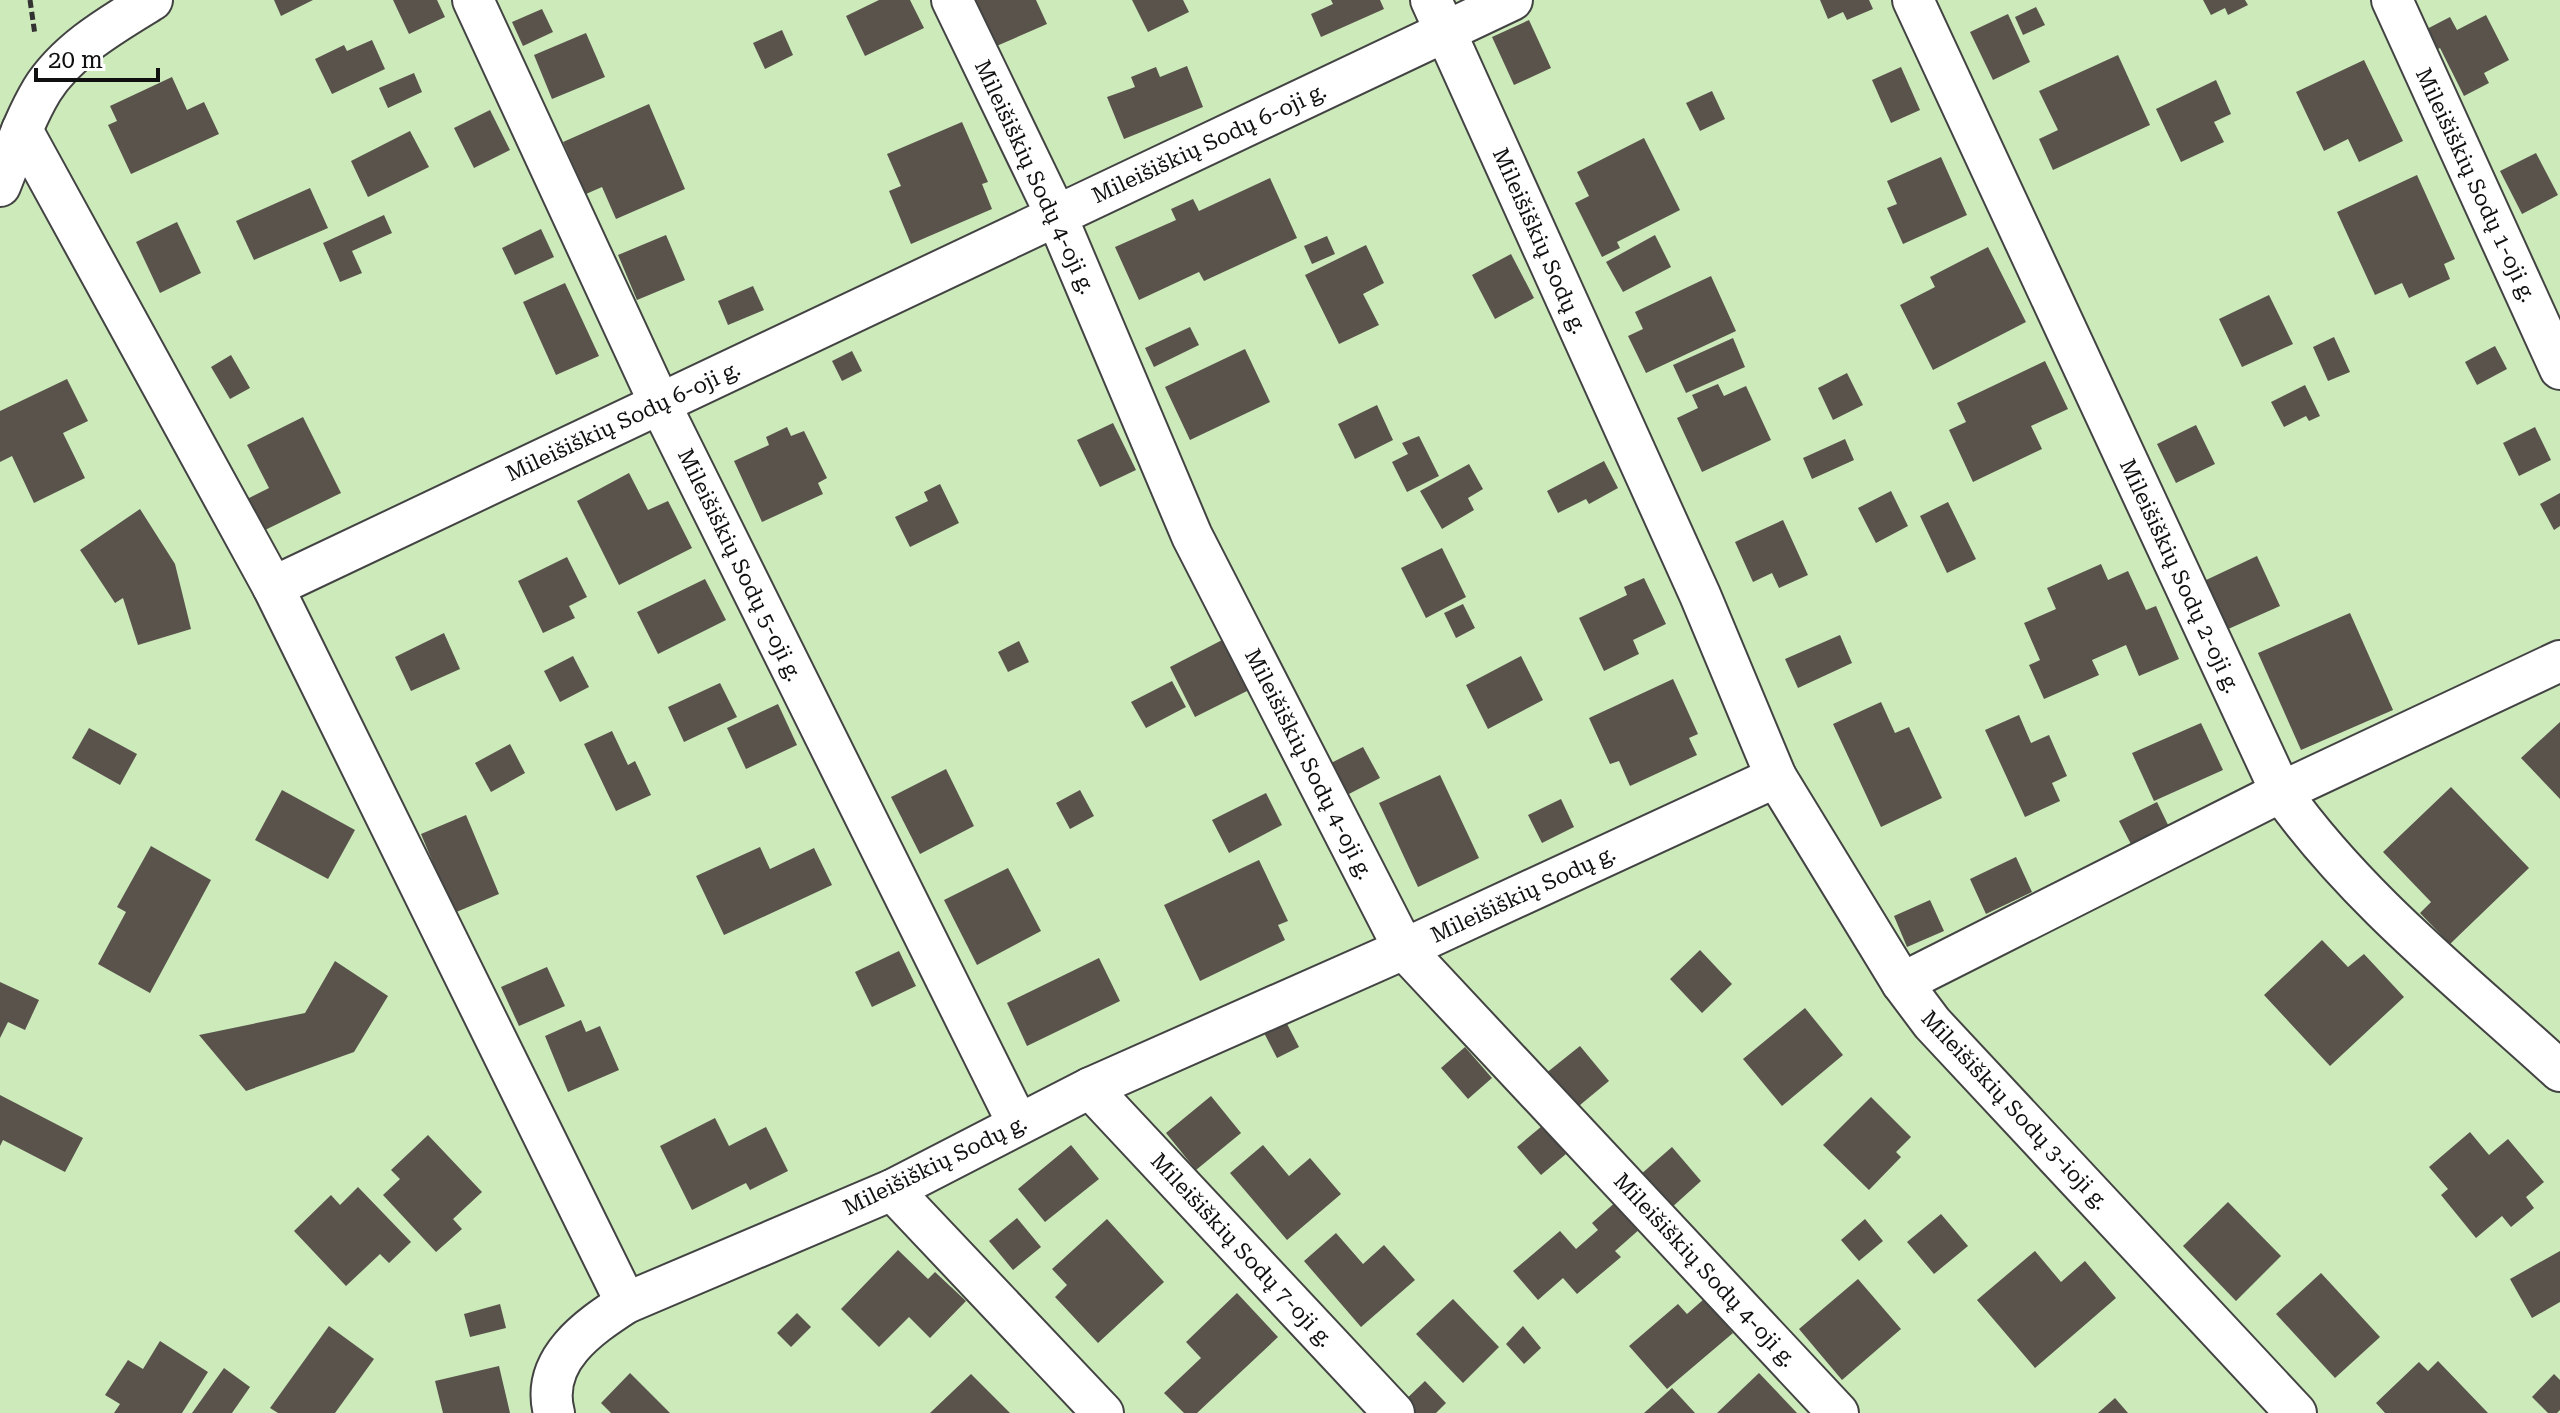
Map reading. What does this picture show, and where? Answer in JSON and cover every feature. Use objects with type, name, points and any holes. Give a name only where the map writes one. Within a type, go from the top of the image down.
[{"type":"street","points":[[0,186],[43,88],[67,60],[104,30],[152,0]]},
{"type":"street","name":"Mileišiškių Sodų 5-oji g.","points":[[473,0],[660,404],[1018,1124]]},
{"type":"street","name":"Mileišiškių Sodų 4-oji g.","points":[[952,0],[1056,215],[1192,536],[1404,949],[1838,1413]]},
{"type":"street","name":"Mileišiškių Sodų 6-oji g.","points":[[273,587],[1056,215],[1439,16],[1512,0]]},
{"type":"street","name":"Mileišiškių Sodų 2-oji g.","points":[[1913,0],[2281,792],[2310,833],[2364,892],[2560,1071]]},
{"type":"street","name":"Mileišiškių Sodų 1-oji g.","points":[[2392,0],[2560,369]]},
{"type":"street","name":"Mileišiškių Sodų g.","points":[[554,1413],[554,1379],[565,1352],[591,1326],[626,1303],[892,1190],[1090,1088],[1404,949],[1776,777],[1700,595],[1439,16]]},
{"type":"street","points":[[22,130],[273,587],[626,1303]]},
{"type":"street","points":[[1902,983],[2281,792],[2560,661]]},
{"type":"street","name":"Mileišiškių Sodų 3-ioji g.","points":[[1776,777],[1902,983],[1932,1023],[2296,1413]]},
{"type":"street","name":"Mileišiškių Sodų 7-oji g.","points":[[1090,1088],[1394,1413]]},
{"type":"street","points":[[892,1190],[1103,1413]]},
{"type":"green space","points":[[0,0],[2560,0],[2560,1413],[0,1413]]},
{"type":"building","points":[[274,0],[313,0],[281,16]]},
{"type":"building","points":[[393,0],[437,0],[445,17],[409,34]]},
{"type":"building","points":[[879,0],[910,0],[924,28],[865,56],[846,16]]},
{"type":"building","points":[[971,0],[1036,0],[1047,24],[992,48]]},
{"type":"building","points":[[1132,0],[1183,0],[1189,12],[1148,32]]},
{"type":"building","points":[[1331,0],[1380,0],[1384,9],[1321,37],[1311,14],[1333,4]]},
{"type":"building","points":[[1820,0],[1869,0],[1873,9],[1847,20],[1843,12],[1828,19]]},
{"type":"building","points":[[2203,0],[2245,0],[2248,5],[2228,15],[2225,8],[2211,15]]},
{"type":"building","points":[[2036,7],[2045,25],[2023,35],[2015,17]]},
{"type":"building","points":[[542,9],[553,32],[523,46],[512,22]]},
{"type":"building","points":[[2008,14],[2030,62],[1993,80],[1970,32]]},
{"type":"building","points":[[2486,15],[2509,60],[2484,73],[2489,83],[2464,96],[2440,48],[2432,52],[2421,32],[2450,17],[2457,30]]},
{"type":"building","points":[[1529,20],[1551,68],[1514,85],[1492,37]]},
{"type":"building","points":[[782,30],[793,55],[765,69],[753,43]]},
{"type":"building","points":[[586,33],[605,77],[552,99],[534,55]]},
{"type":"building","points":[[372,40],[385,69],[332,94],[315,59],[344,45],[347,51]]},
{"type":"building","points":[[2118,55],[2150,125],[2053,170],[2039,139],[2058,130],[2039,91]]},
{"type":"building","points":[[2364,60],[2403,141],[2359,162],[2348,139],[2324,151],[2296,92]]},
{"type":"building","points":[[1187,66],[1203,107],[1124,139],[1107,97],[1135,87],[1131,77],[1156,67],[1160,77]]},
{"type":"building","points":[[1901,67],[1920,110],[1891,123],[1872,80]]},
{"type":"building","points":[[414,73],[422,92],[388,108],[379,88]]},
{"type":"building","points":[[172,77],[187,110],[204,102],[219,134],[131,174],[108,125],[117,121],[110,106]]},
{"type":"building","points":[[2216,80],[2231,114],[2214,122],[2224,142],[2181,162],[2156,109]]},
{"type":"building","points":[[1712,91],[1725,119],[1700,131],[1686,103]]},
{"type":"building","points":[[649,104],[685,189],[616,219],[602,187],[586,194],[563,142]]},
{"type":"building","points":[[490,110],[510,150],[474,168],[454,128]]},
{"type":"building","points":[[962,122],[988,182],[982,184],[992,209],[911,244],[889,191],[901,186],[887,154]]},
{"type":"building","points":[[410,131],[429,167],[368,197],[351,161]]},
{"type":"building","points":[[1644,138],[1680,210],[1617,242],[1620,248],[1602,257],[1575,203],[1589,196],[1577,172]]},
{"type":"building","points":[[2536,153],[2558,195],[2522,214],[2500,171]]},
{"type":"building","points":[[1941,157],[1967,215],[1903,244],[1887,208],[1897,204],[1887,181]]},
{"type":"building","points":[[2417,175],[2455,259],[2444,264],[2450,279],[2409,298],[2402,283],[2375,295],[2337,212]]},
{"type":"building","points":[[1270,178],[1297,238],[1204,281],[1199,272],[1139,300],[1115,247],[1176,220],[1171,209],[1193,199],[1199,211]]},
{"type":"building","points":[[310,188],[328,228],[254,260],[236,221]]},
{"type":"building","points":[[384,215],[392,233],[352,251],[362,273],[340,282],[323,243]]},
{"type":"building","points":[[177,222],[201,273],[160,293],[136,242]]},
{"type":"building","points":[[541,229],[554,257],[515,275],[502,248]]},
{"type":"building","points":[[666,235],[685,280],[637,300],[618,255]]},
{"type":"building","points":[[1655,235],[1671,267],[1623,292],[1606,262]]},
{"type":"building","points":[[1327,236],[1335,254],[1312,264],[1304,246]]},
{"type":"building","points":[[1366,245],[1384,283],[1363,294],[1379,325],[1339,344],[1305,275]]},
{"type":"building","points":[[1988,247],[2026,322],[1933,370],[1900,305],[1935,287],[1930,277]]},
{"type":"building","points":[[1511,254],[1534,298],[1495,319],[1472,275]]},
{"type":"building","points":[[1711,276],[1736,331],[1646,373],[1628,336],[1643,329],[1635,312]]},
{"type":"building","points":[[565,283],[599,356],[556,375],[523,302]]},
{"type":"building","points":[[753,286],[764,310],[728,325],[718,301]]},
{"type":"building","points":[[2269,295],[2293,344],[2242,367],[2219,319]]},
{"type":"building","points":[[1190,327],[1199,345],[1154,367],[1145,348]]},
{"type":"building","points":[[2334,337],[2350,372],[2328,381],[2313,347]]},
{"type":"building","points":[[1733,338],[1745,367],[1686,393],[1673,365]]},
{"type":"building","points":[[2495,346],[2507,369],[2477,385],[2465,362]]},
{"type":"building","points":[[1245,349],[1270,402],[1190,440],[1165,387]]},
{"type":"building","points":[[852,351],[862,371],[842,381],[832,361]]},
{"type":"building","points":[[231,355],[250,388],[230,399],[211,367]]},
{"type":"building","points":[[2045,361],[2068,409],[2031,426],[2042,449],[1973,482],[1949,430],[1966,422],[1957,403]]},
{"type":"building","points":[[1847,373],[1863,405],[1833,420],[1818,388]]},
{"type":"building","points":[[67,379],[88,421],[63,433],[85,478],[34,503],[12,456],[0,462],[0,411]]},
{"type":"building","points":[[1718,384],[1724,396],[1746,386],[1771,440],[1702,472],[1677,418],[1698,408],[1692,395]]},
{"type":"building","points":[[2305,385],[2320,416],[2309,421],[2306,416],[2284,427],[2271,402]]},
{"type":"building","points":[[1377,405],[1393,440],[1355,459],[1338,424]]},
{"type":"building","points":[[303,417],[341,493],[263,531],[247,499],[269,488],[247,445]]},
{"type":"building","points":[[1113,423],[1136,470],[1100,487],[1077,440]]},
{"type":"building","points":[[2196,425],[2215,464],[2176,483],[2157,444]]},
{"type":"building","points":[[787,427],[791,436],[804,431],[827,478],[818,483],[823,494],[762,522],[734,461],[769,445],[766,437]]},
{"type":"building","points":[[2535,427],[2551,460],[2519,476],[2503,443]]},
{"type":"building","points":[[1419,436],[1439,476],[1407,492],[1392,462],[1408,454],[1402,443]]},
{"type":"building","points":[[1845,439],[1854,460],[1812,479],[1803,458]]},
{"type":"building","points":[[1604,461],[1618,488],[1589,504],[1586,499],[1558,513],[1547,491]]},
{"type":"building","points":[[1469,464],[1483,489],[1468,498],[1474,510],[1442,529],[1420,491]]},
{"type":"building","points":[[629,473],[648,510],[668,501],[692,548],[619,585],[577,501]]},
{"type":"building","points":[[940,484],[959,523],[910,547],[895,517],[928,501],[924,492]]},
{"type":"building","points":[[1891,491],[1908,526],[1876,543],[1858,508]]},
{"type":"building","points":[[2560,493],[2560,526],[2554,530],[2540,504]]},
{"type":"building","points":[[1948,502],[1976,559],[1947,573],[1920,516]]},
{"type":"building","points":[[140,509],[175,564],[191,629],[138,645],[123,598],[115,603],[80,550]]},
{"type":"building","points":[[1783,520],[1808,575],[1779,588],[1772,573],[1753,582],[1735,542]]},
{"type":"building","points":[[1442,548],[1466,597],[1426,618],[1401,568]]},
{"type":"building","points":[[2257,556],[2280,606],[2226,630],[2204,581]]},
{"type":"building","points":[[567,557],[587,597],[569,606],[575,618],[543,633],[518,581]]},
{"type":"building","points":[[2101,564],[2108,580],[2128,571],[2146,610],[2156,606],[2179,659],[2139,676],[2126,645],[2092,660],[2099,675],[2044,699],[2029,665],[2040,660],[2024,623],[2056,609],[2047,588]]},
{"type":"building","points":[[1644,578],[1666,624],[1633,640],[1639,654],[1604,671],[1579,618],[1627,595],[1624,587]]},
{"type":"building","points":[[705,579],[726,620],[658,654],[637,612]]},
{"type":"building","points":[[1463,604],[1475,628],[1456,638],[1444,613]]},
{"type":"building","points":[[2350,613],[2393,710],[2301,750],[2258,653]]},
{"type":"building","points":[[444,633],[460,669],[411,691],[395,657]]},
{"type":"building","points":[[1840,635],[1852,663],[1798,688],[1785,659]]},
{"type":"building","points":[[1226,638],[1251,689],[1195,717],[1170,667]]},
{"type":"building","points":[[1019,641],[1029,662],[1008,672],[998,652]]},
{"type":"building","points":[[573,656],[589,687],[560,702],[544,671]]},
{"type":"building","points":[[1521,656],[1543,700],[1488,729],[1466,685]]},
{"type":"building","points":[[1673,679],[1698,734],[1689,738],[1697,755],[1630,786],[1619,761],[1610,764],[1589,718]]},
{"type":"building","points":[[1172,681],[1186,707],[1146,728],[1131,702]]},
{"type":"building","points":[[720,683],[737,717],[684,742],[668,707]]},
{"type":"building","points":[[1881,702],[1895,733],[1909,727],[1942,798],[1881,827],[1833,724]]},
{"type":"building","points":[[778,704],[797,745],[746,769],[727,728]]},
{"type":"building","points":[[2019,715],[2031,743],[2049,735],[2067,776],[2052,783],[2060,801],[2025,817],[1985,730]]},
{"type":"building","points":[[2560,722],[2560,799],[2521,758]]},
{"type":"building","points":[[2201,723],[2223,770],[2154,801],[2132,753]]},
{"type":"building","points":[[89,728],[137,754],[120,785],[72,758]]},
{"type":"building","points":[[612,731],[628,765],[635,761],[651,795],[616,811],[584,744]]},
{"type":"building","points":[[510,744],[525,773],[491,792],[475,763]]},
{"type":"building","points":[[1363,747],[1380,778],[1343,797],[1327,765]]},
{"type":"building","points":[[946,769],[974,826],[920,854],[891,797]]},
{"type":"building","points":[[1440,775],[1479,858],[1418,887],[1379,803]]},
{"type":"building","points":[[2451,787],[2529,868],[2450,944],[2420,913],[2431,902],[2383,852]]},
{"type":"building","points":[[282,790],[355,830],[328,879],[255,840]]},
{"type":"building","points":[[1080,790],[1094,816],[1070,829],[1056,803]]},
{"type":"building","points":[[1266,793],[1282,825],[1229,853],[1212,820]]},
{"type":"building","points":[[1561,799],[1574,827],[1542,843],[1528,815]]},
{"type":"building","points":[[2157,802],[2171,831],[2134,850],[2119,821]]},
{"type":"building","points":[[466,815],[499,894],[454,913],[421,834]]},
{"type":"building","points":[[151,846],[211,880],[150,993],[98,964],[126,912],[117,907]]},
{"type":"building","points":[[760,847],[770,869],[814,848],[832,885],[724,935],[696,876]]},
{"type":"building","points":[[2016,857],[2032,892],[1986,914],[1970,879]]},
{"type":"building","points":[[1259,860],[1288,921],[1278,925],[1285,940],[1200,981],[1164,905]]},
{"type":"building","points":[[1008,868],[1041,931],[977,965],[944,900]]},
{"type":"building","points":[[1930,900],[1944,931],[1907,947],[1894,916]]},
{"type":"building","points":[[2322,940],[2348,967],[2364,954],[2404,997],[2330,1066],[2264,995]]},
{"type":"building","points":[[1700,950],[1732,984],[1702,1013],[1670,979]]},
{"type":"building","points":[[899,951],[916,986],[872,1007],[855,972]]},
{"type":"building","points":[[1099,958],[1120,1001],[1027,1046],[1007,1003]]},
{"type":"building","points":[[335,961],[388,996],[354,1052],[246,1091],[199,1035],[305,1013]]},
{"type":"building","points":[[547,967],[565,1006],[519,1026],[501,987]]},
{"type":"building","points":[[0,982],[39,1000],[25,1030],[8,1022],[0,1038]]},
{"type":"building","points":[[1805,1008],[1843,1055],[1782,1106],[1743,1059]]},
{"type":"building","points":[[1284,1018],[1299,1047],[1277,1058],[1262,1029]]},
{"type":"building","points":[[581,1020],[586,1032],[600,1026],[619,1070],[568,1092],[545,1036]]},
{"type":"building","points":[[1580,1046],[1609,1081],[1574,1110],[1545,1074]]},
{"type":"building","points":[[1465,1047],[1492,1078],[1468,1099],[1441,1068]]},
{"type":"building","points":[[0,1095],[83,1138],[65,1172],[3,1140],[0,1146]]},
{"type":"building","points":[[1211,1096],[1241,1133],[1196,1170],[1166,1133]]},
{"type":"building","points":[[1871,1097],[1911,1137],[1896,1152],[1901,1157],[1869,1190],[1823,1145]]},
{"type":"building","points":[[715,1118],[729,1146],[766,1127],[788,1171],[750,1190],[746,1183],[692,1210],[660,1146]]},
{"type":"building","points":[[1542,1126],[1566,1154],[1541,1175],[1517,1147]]},
{"type":"building","points":[[2470,1132],[2489,1155],[2508,1139],[2544,1182],[2526,1197],[2534,1208],[2511,1227],[2502,1216],[2476,1238],[2441,1195],[2448,1189],[2429,1167]]},
{"type":"building","points":[[428,1135],[482,1192],[453,1219],[462,1229],[436,1252],[383,1195],[400,1179],[391,1170]]},
{"type":"building","points":[[1071,1145],[1099,1179],[1045,1222],[1018,1189]]},
{"type":"building","points":[[1263,1145],[1289,1176],[1310,1158],[1341,1194],[1287,1240],[1230,1173]]},
{"type":"building","points":[[1672,1147],[1701,1181],[1670,1209],[1640,1175]]},
{"type":"building","points":[[358,1187],[411,1242],[389,1263],[380,1254],[346,1286],[294,1231],[331,1195],[340,1205]]},
{"type":"building","points":[[1618,1200],[1641,1228],[1615,1251],[1621,1257],[1577,1294],[1563,1278],[1538,1300],[1513,1271],[1560,1231],[1576,1249],[1598,1230],[1592,1223]]},
{"type":"building","points":[[2228,1202],[2281,1256],[2236,1301],[2183,1246]]},
{"type":"building","points":[[1941,1214],[1968,1246],[1934,1274],[1907,1242]]},
{"type":"building","points":[[1017,1218],[1041,1247],[1013,1270],[989,1241]]},
{"type":"building","points":[[1107,1219],[1164,1282],[1098,1343],[1055,1297],[1067,1285],[1052,1269]]},
{"type":"building","points":[[1865,1219],[1883,1241],[1859,1261],[1841,1240]]},
{"type":"building","points":[[1336,1233],[1363,1264],[1384,1245],[1415,1280],[1361,1327],[1304,1261]]},
{"type":"building","points":[[898,1250],[928,1279],[935,1272],[966,1301],[930,1338],[909,1317],[879,1347],[841,1309]]},
{"type":"building","points":[[2035,1251],[2061,1282],[2085,1261],[2116,1298],[2035,1368],[1977,1300]]},
{"type":"building","points":[[2560,1251],[2560,1302],[2532,1318],[2510,1279]]},
{"type":"building","points":[[2321,1273],[2380,1337],[2335,1378],[2276,1314]]},
{"type":"building","points":[[1858,1279],[1901,1329],[1842,1380],[1799,1329]]},
{"type":"building","points":[[1237,1293],[1278,1337],[1197,1413],[1184,1413],[1164,1393],[1201,1358],[1186,1342]]},
{"type":"building","points":[[1453,1299],[1499,1347],[1463,1383],[1416,1334]]},
{"type":"building","points":[[1704,1299],[1733,1333],[1667,1389],[1629,1346],[1678,1304],[1687,1314]]},
{"type":"building","points":[[500,1304],[506,1328],[470,1337],[464,1314]]},
{"type":"building","points":[[797,1313],[811,1327],[791,1347],[777,1333]]},
{"type":"building","points":[[329,1326],[374,1359],[335,1413],[278,1413],[270,1408]]},
{"type":"building","points":[[1523,1326],[1541,1348],[1524,1364],[1506,1344]]},
{"type":"building","points":[[160,1341],[208,1372],[182,1413],[114,1413],[120,1404],[105,1395],[128,1360],[143,1369]]},
{"type":"building","points":[[2438,1361],[2488,1413],[2385,1413],[2376,1403],[2419,1362],[2428,1371]]},
{"type":"building","points":[[499,1366],[510,1413],[443,1413],[435,1381]]},
{"type":"building","points":[[224,1368],[250,1387],[232,1413],[192,1413]]},
{"type":"building","points":[[630,1373],[670,1413],[611,1413],[601,1403]]},
{"type":"building","points":[[1759,1373],[1797,1413],[1717,1413]]},
{"type":"building","points":[[971,1374],[1010,1413],[930,1413]]},
{"type":"building","points":[[2554,1374],[2560,1380],[2560,1410],[2548,1413],[2532,1397]]},
{"type":"building","points":[[1425,1381],[1446,1403],[1436,1413],[1409,1413],[1401,1404]]},
{"type":"building","points":[[1672,1388],[1695,1413],[1644,1413]]},
{"type":"building","points":[[2115,1398],[2128,1413],[2098,1413]]}]
